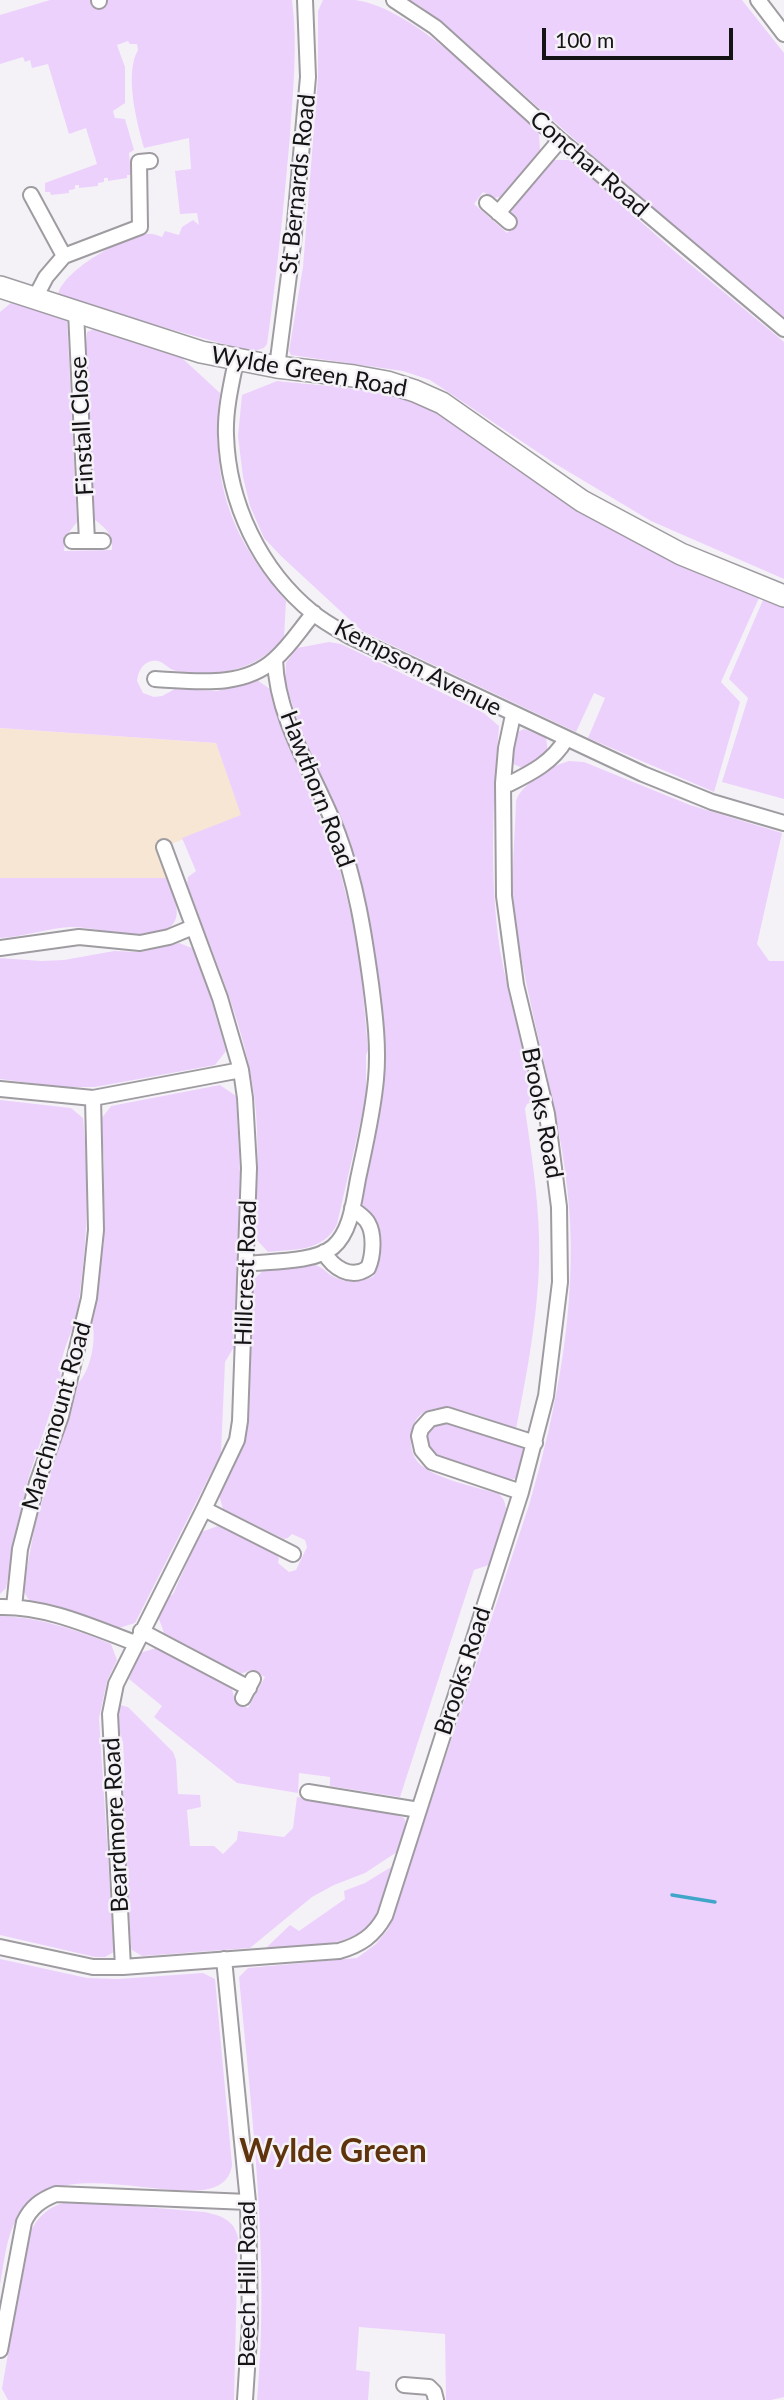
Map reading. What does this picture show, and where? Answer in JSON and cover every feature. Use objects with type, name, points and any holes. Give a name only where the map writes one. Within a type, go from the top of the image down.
[{"type":"street","name":"St Bernards Road","points":[[276,367],[293,244],[308,77],[304,0]]},
{"type":"street","name":"Conchar Road","points":[[394,0],[435,27],[560,140],[784,329]]},
{"type":"street","points":[[758,0],[784,34]]},
{"type":"street","points":[[498,213],[560,140]]},
{"type":"street","points":[[34,298],[46,277],[64,256],[141,227],[139,162],[150,161]]},
{"type":"street","points":[[31,195],[64,256]]},
{"type":"street","name":"Wylde Green Road","points":[[0,287],[170,343],[236,361],[354,376],[415,391],[442,403],[582,501],[681,554],[784,596]]},
{"type":"street","name":"Finstall Close","points":[[76,312],[87,541]]},
{"type":"street","name":"Kempson Avenue","points":[[236,361],[230,388],[226,433],[233,487],[242,514],[266,561],[281,581],[314,613],[349,636],[642,774],[712,802],[784,823]]},
{"type":"street","points":[[72,541],[103,541]]},
{"type":"street","points":[[155,679],[207,682],[229,680],[258,670],[275,660],[314,613]]},
{"type":"street","name":"Hawthorn Road","points":[[275,660],[284,708],[338,834],[353,884],[364,932],[375,1017],[376,1078],[352,1208],[338,1241],[324,1252]]},
{"type":"street","name":"Brooks Road","points":[[0,1947],[93,1967],[339,1951],[362,1943],[375,1932],[385,1916],[521,1492],[546,1396],[560,1282],[559,1207],[547,1114],[524,1025],[509,943],[504,896],[503,783],[506,748],[513,715]]},
{"type":"street","points":[[503,783],[509,784],[544,763],[559,752],[566,740]]},
{"type":"street","name":"Hillcrest Road","points":[[116,1684],[205,1510],[237,1440],[240,1421],[249,1168],[246,1098],[241,1070],[220,998],[164,847]]},
{"type":"street","points":[[0,948],[79,937],[125,943],[148,942],[193,927]]},
{"type":"street","points":[[0,1089],[93,1098],[241,1070]]},
{"type":"street","name":"Marchmount Road","points":[[7,1607],[37,1483],[61,1416],[89,1298],[96,1230],[93,1098]]},
{"type":"street","points":[[245,1264],[314,1256],[324,1252],[331,1264],[340,1269],[351,1273],[362,1272],[368,1268],[372,1247],[371,1230],[368,1222],[352,1208]]},
{"type":"street","points":[[521,1492],[432,1462],[422,1450],[419,1436],[421,1429],[430,1419],[447,1415],[534,1443]]},
{"type":"street","points":[[205,1510],[293,1554]]},
{"type":"street","points":[[7,1607],[70,1619],[138,1637],[248,1688]]},
{"type":"street","name":"Beardmore Road","points":[[116,1684],[110,1714],[123,1967]]},
{"type":"street","points":[[308,1792],[419,1811]]},
{"type":"street","name":"Beech Hill Road","points":[[224,1959],[248,2202],[250,2323],[245,2400]]},
{"type":"street","points":[[0,2350],[24,2222],[28,2213],[45,2198],[56,2194],[248,2202]]},
{"type":"street","points":[[404,2385],[429,2387],[436,2400]]},
{"type":"shaded area","points":[[50,0],[292,0],[295,50],[290,135],[274,292],[267,344],[264,348],[252,352],[134,319],[58,294],[71,275],[109,248],[146,234],[162,237],[165,231],[179,235],[182,227],[193,220],[199,225],[197,213],[180,214],[175,171],[191,169],[189,138],[144,148],[135,112],[132,85],[134,60],[138,50],[137,44],[130,44],[128,41],[117,45],[125,67],[125,103],[113,111],[115,118],[125,119],[134,150],[129,153],[131,175],[108,181],[108,178],[104,178],[104,182],[98,183],[98,186],[79,188],[79,185],[75,185],[75,189],[69,190],[69,193],[51,195],[50,192],[45,192],[45,183],[97,164],[86,128],[69,134],[48,64],[32,68],[30,60],[25,62],[23,57],[0,64],[0,15]]},
{"type":"shaded area","points":[[323,0],[355,0],[378,6],[403,18],[452,54],[539,132],[540,151],[500,197],[494,198],[483,192],[474,204],[507,233],[517,222],[511,214],[512,206],[551,160],[571,160],[673,250],[784,342],[784,579],[651,521],[554,463],[430,380],[403,371],[291,355],[289,351],[303,267],[318,77],[318,11]]},
{"type":"shaded area","points":[[409,0],[742,0],[784,53],[784,320],[722,269],[456,35]]},
{"type":"shaded area","points":[[12,302],[67,320],[77,522],[66,536],[64,551],[112,550],[110,536],[95,520],[92,505],[86,348],[87,332],[94,329],[182,358],[220,393],[218,453],[228,505],[250,553],[286,601],[284,637],[274,649],[249,665],[221,672],[191,673],[176,671],[159,661],[152,661],[141,668],[137,681],[143,693],[154,697],[175,689],[217,691],[257,680],[270,689],[285,735],[336,855],[359,947],[368,1050],[366,1098],[337,1224],[324,1240],[307,1247],[268,1252],[255,1238],[257,1125],[253,1088],[234,1010],[187,884],[188,877],[196,871],[182,838],[241,815],[216,743],[0,728],[0,312]]},
{"type":"shaded area","points":[[277,381],[374,392],[412,401],[428,408],[577,508],[666,557],[759,598],[721,682],[740,702],[714,792],[588,738],[605,698],[594,693],[576,732],[362,631],[281,556],[264,538],[250,506],[238,436],[242,395]]},
{"type":"shaded area","points":[[763,600],[784,608],[784,799],[722,782],[748,698],[729,679]]},
{"type":"shaded area","points":[[329,642],[341,644],[484,713],[499,726],[493,838],[494,894],[500,950],[535,1101],[527,1104],[525,1109],[537,1205],[538,1285],[529,1358],[516,1429],[472,1413],[439,1408],[425,1412],[416,1421],[411,1437],[413,1453],[422,1466],[448,1479],[499,1494],[506,1509],[489,1565],[474,1570],[400,1797],[330,1786],[330,1777],[299,1773],[298,1793],[237,1783],[154,1717],[162,1706],[129,1679],[140,1653],[156,1648],[232,1689],[235,1701],[248,1708],[265,1677],[251,1670],[240,1674],[164,1633],[158,1616],[167,1598],[173,1594],[201,1532],[218,1526],[275,1554],[279,1558],[278,1563],[289,1572],[296,1570],[307,1547],[305,1540],[292,1534],[284,1539],[223,1509],[219,1495],[243,1447],[247,1430],[253,1280],[265,1269],[315,1265],[340,1280],[357,1281],[374,1276],[378,1264],[377,1224],[361,1201],[384,1089],[381,996],[371,928],[342,825],[304,741],[285,682],[286,663],[297,648]]},
{"type":"shaded area","points":[[0,728],[216,743],[242,816],[156,850],[166,878],[0,878]]},
{"type":"shaded area","points":[[524,729],[546,738],[548,753],[525,769],[513,764],[515,733]]},
{"type":"shaded area","points":[[569,761],[584,762],[690,805],[782,833],[757,944],[769,961],[784,961],[784,2397],[771,2400],[446,2400],[445,2334],[359,2327],[356,2370],[370,2372],[368,2400],[257,2400],[262,2294],[258,2188],[239,1977],[248,1968],[357,1958],[376,1944],[389,1928],[529,1505],[556,1395],[570,1281],[569,1206],[559,1133],[521,954],[515,918],[513,875],[516,801],[538,776]]},
{"type":"shaded area","points":[[0,878],[166,878],[175,901],[176,919],[167,929],[146,934],[71,927],[0,938]]},
{"type":"shaded area","points":[[179,943],[192,948],[209,992],[226,1051],[215,1065],[95,1087],[61,1087],[0,1079],[0,958],[64,960],[114,951],[141,952]]},
{"type":"shaded area","points":[[220,1085],[236,1096],[240,1172],[234,1347],[225,1362],[221,1453],[135,1623],[119,1628],[78,1613],[30,1602],[23,1590],[35,1525],[78,1383],[86,1371],[93,1346],[92,1323],[104,1240],[101,1119],[111,1106]]},
{"type":"shaded area","points":[[0,1100],[71,1108],[83,1118],[87,1204],[85,1248],[76,1318],[63,1356],[61,1380],[28,1479],[6,1588],[0,1594]]},
{"type":"shaded area","points":[[446,1420],[521,1446],[524,1450],[517,1478],[506,1481],[439,1460],[425,1449],[428,1429]]},
{"type":"shaded area","points":[[0,1616],[43,1622],[98,1639],[111,1644],[117,1660],[107,1681],[99,1718],[114,1952],[105,1957],[0,1935]]},
{"type":"shaded area","points":[[120,1705],[128,1707],[173,1752],[178,1794],[200,1795],[201,1807],[187,1810],[190,1846],[214,1846],[223,1854],[237,1840],[238,1831],[284,1837],[293,1828],[297,1797],[404,1818],[406,1823],[397,1852],[365,1873],[312,1897],[250,1948],[142,1956],[131,1947],[122,1791],[125,1781],[123,1742],[118,1728]]},
{"type":"shaded area","points":[[391,1867],[379,1907],[365,1929],[353,1936],[324,1944],[266,1948],[290,1925],[299,1931],[345,1899],[344,1891],[365,1883]]},
{"type":"shaded area","points":[[0,1959],[87,1978],[118,1979],[203,1973],[215,1979],[232,2165],[229,2175],[222,2183],[203,2190],[102,2183],[76,2184],[52,2189],[32,2200],[13,2225],[0,2285]]},
{"type":"shaded area","points":[[73,2201],[204,2212],[221,2217],[234,2227],[238,2238],[234,2400],[8,2400],[2,2389],[27,2240],[44,2213],[57,2205]]},
{"type":"waterway","points":[[672,1895],[715,1902]]},
{"type":"district","name":"Wylde Green","points":[[333,2152]]}]
